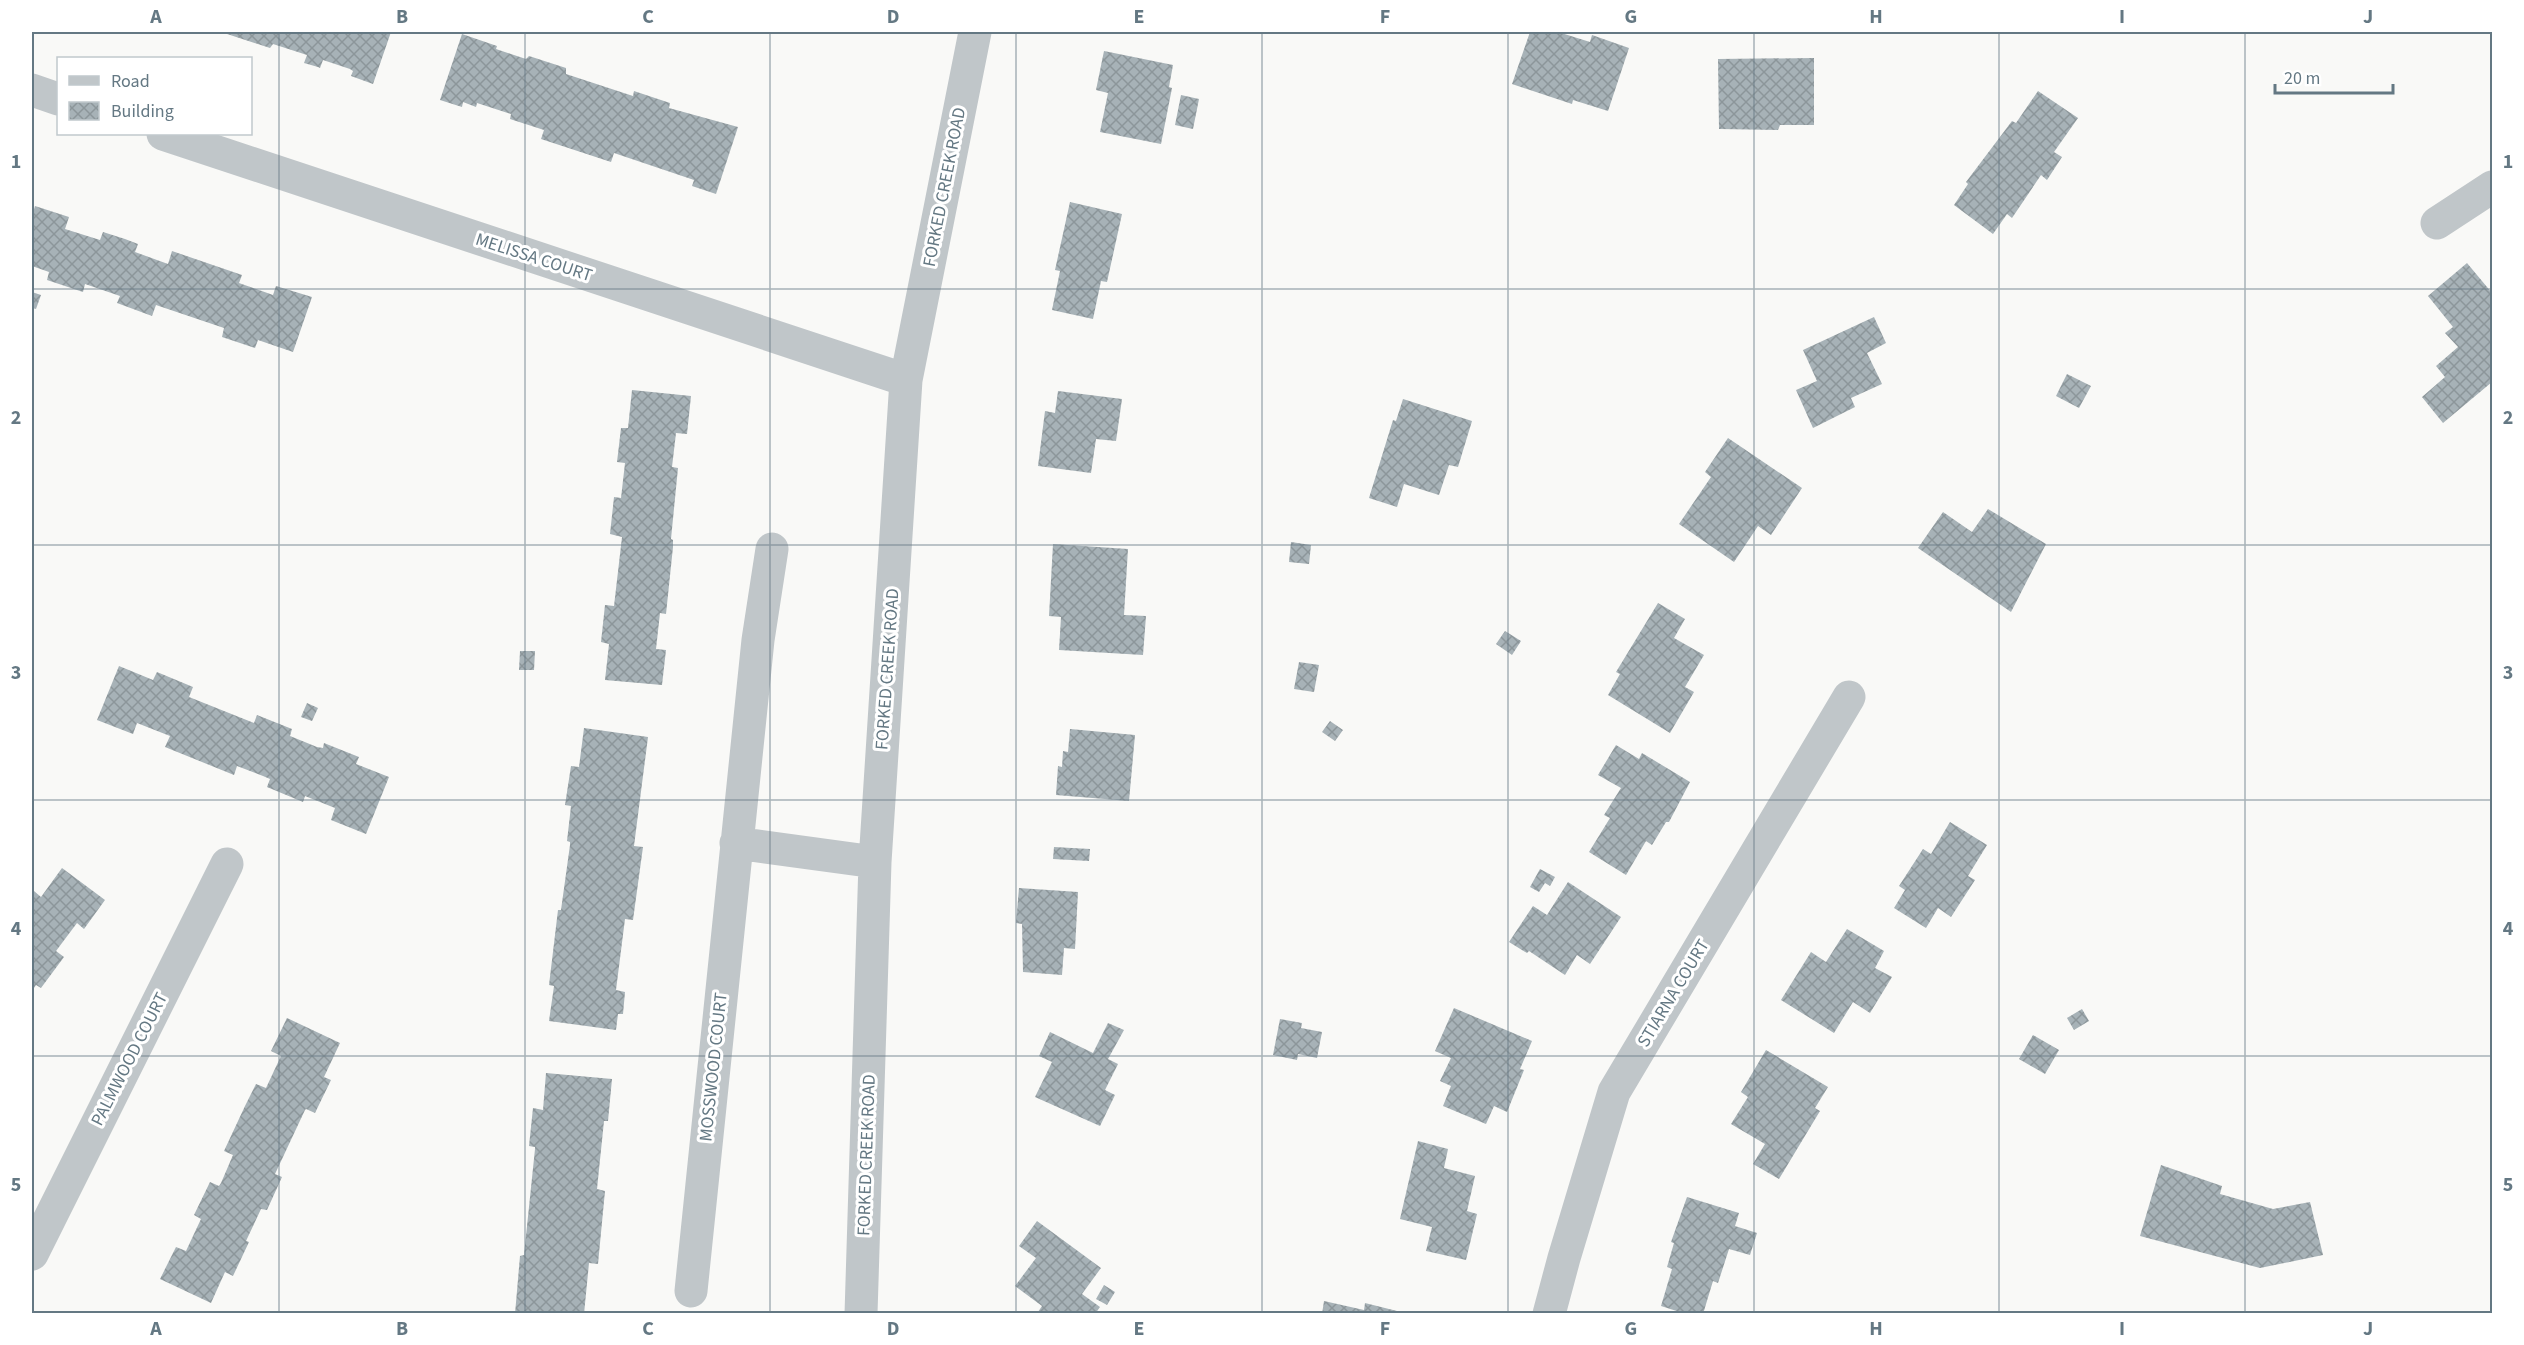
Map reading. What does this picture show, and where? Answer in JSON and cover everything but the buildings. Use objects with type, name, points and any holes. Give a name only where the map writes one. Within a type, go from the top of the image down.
[{"type":"street","name":"FORKED CREEK ROAD","points":[[861,1314],[875,862],[906,380],[975,32]]},
{"type":"street","points":[[32,90],[57,99]]},
{"type":"street","name":"MELISSA COURT","points":[[166,135],[906,380]]},
{"type":"street","points":[[2437,223],[2493,187]]},
{"type":"street","name":"MOSSWOOD COURT","points":[[691,1291],[758,640],[772,549]]},
{"type":"street","name":"STIARNA COURT","points":[[1549,1314],[1563,1258],[1614,1092],[1849,697]]},
{"type":"street","points":[[736,843],[875,862]]},
{"type":"street","name":"PALMWOOD COURT","points":[[32,1254],[227,864]]}]
